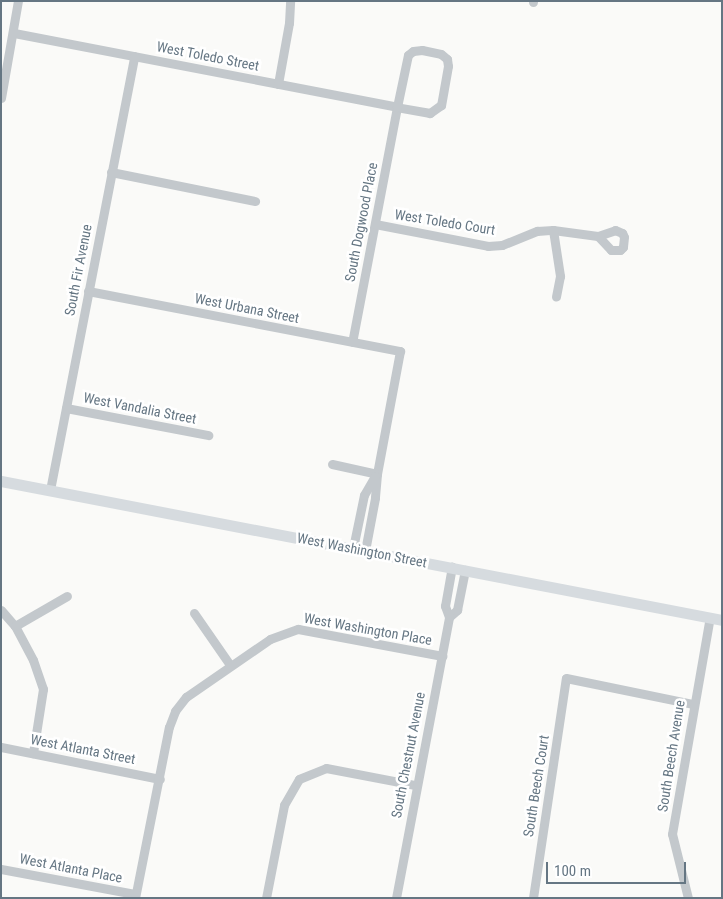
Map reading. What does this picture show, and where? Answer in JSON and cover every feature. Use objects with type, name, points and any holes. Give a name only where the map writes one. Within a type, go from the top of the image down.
[{"type":"main road","name":"West Washington Street","points":[[1,481],[722,620]]},
{"type":"street","points":[[1,98],[14,33],[18,1]]},
{"type":"street","points":[[278,84],[289,23],[290,1]]},
{"type":"street","name":"West Toledo Street","points":[[14,33],[398,107]]},
{"type":"street","name":"South Dogwood Place","points":[[352,342],[408,55],[413,51],[422,50],[441,54],[447,59],[448,66],[441,104],[430,113],[398,107]]},
{"type":"street","name":"South Fir Avenue","points":[[50,490],[134,56]]},
{"type":"street","points":[[111,172],[255,201]]},
{"type":"street","name":"West Toledo Court","points":[[376,224],[488,246],[502,245],[537,231],[553,230],[598,236]]},
{"type":"street","points":[[553,230],[560,276],[556,297]]},
{"type":"street","name":"West Urbana Street","points":[[88,291],[400,351],[377,474]]},
{"type":"street","name":"West Vandalia Street","points":[[66,408],[208,436]]},
{"type":"street","points":[[332,464],[377,474]]},
{"type":"street","points":[[353,548],[364,495],[377,474]]},
{"type":"street","points":[[365,551],[375,498],[377,474]]},
{"type":"street","name":"South Chestnut Avenue","points":[[396,898],[449,618],[445,606],[452,567]]},
{"type":"street","name":"South Chestnut Avenue","points":[[449,618],[457,610],[465,570]]},
{"type":"street","points":[[15,626],[67,596]]},
{"type":"street","points":[[1,610],[15,626],[33,660],[43,689],[33,753]]},
{"type":"street","points":[[194,613],[230,665]]},
{"type":"street","name":"South Beech Avenue","points":[[688,898],[672,834],[693,704],[710,617]]},
{"type":"street","name":"West Washington Place","points":[[135,896],[170,727],[175,711],[186,697],[270,639],[298,629],[442,656]]},
{"type":"street","name":"South Beech Court","points":[[533,898],[566,678],[693,704]]},
{"type":"street","name":"West Atlanta Street","points":[[1,747],[160,779]]},
{"type":"street","points":[[266,898],[284,805],[299,779],[326,768],[416,785]]},
{"type":"street","name":"West Atlanta Place","points":[[1,869],[135,896]]}]
